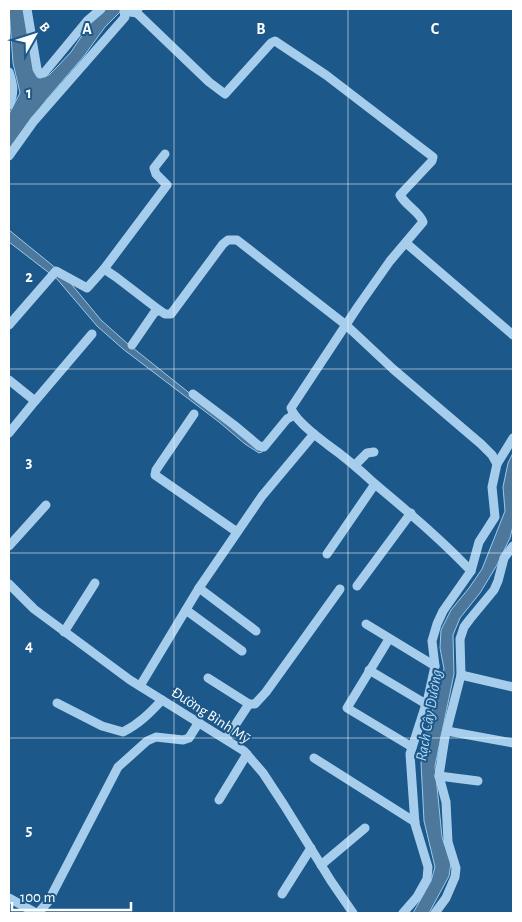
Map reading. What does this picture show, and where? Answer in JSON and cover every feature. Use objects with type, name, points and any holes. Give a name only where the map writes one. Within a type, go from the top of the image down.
[{"type":"street","points":[[27,9],[36,69],[40,74],[44,73],[87,21],[101,9]]},
{"type":"street","points":[[9,156],[34,121],[125,17],[124,11],[137,11],[225,94],[228,93],[274,41],[326,76],[431,156],[432,161],[400,195],[423,220],[390,261],[292,408],[294,415],[314,434],[355,465],[411,513],[471,571]]},
{"type":"street","points":[[9,72],[13,84],[13,97],[9,106]]},
{"type":"street","points":[[9,325],[56,271],[87,288],[104,269],[167,185],[156,174],[154,168],[165,154]]},
{"type":"street","points":[[104,269],[165,314],[172,314],[223,244],[228,240],[237,240],[346,325],[393,369],[481,444],[492,455],[497,464]]},
{"type":"street","points":[[406,243],[513,335]]},
{"type":"street","points":[[132,345],[154,313],[159,310]]},
{"type":"street","points":[[9,433],[92,334]]},
{"type":"street","points":[[9,380],[35,401]]},
{"type":"street","points":[[192,394],[259,446],[264,447],[287,418],[294,415]]},
{"type":"street","points":[[194,414],[154,475],[237,532]]},
{"type":"street","points":[[140,686],[199,588],[237,532],[262,496],[314,434]]},
{"type":"street","points":[[403,913],[417,898],[427,879],[428,867],[414,822],[410,754],[426,704],[435,666],[432,641],[443,611],[471,571],[479,542],[495,516],[492,487],[497,464],[513,438]]},
{"type":"street","points":[[355,465],[367,453],[374,452]]},
{"type":"street","points":[[327,554],[375,484]]},
{"type":"street","points":[[9,546],[46,505]]},
{"type":"street","points":[[357,586],[411,513]]},
{"type":"street","points":[[435,913],[452,886],[456,868],[448,842],[446,802],[439,776],[447,730],[461,675],[461,634],[470,619],[494,590],[504,558],[513,546]]},
{"type":"street","points":[[64,632],[95,583]]},
{"type":"street","name":"Đường Bình Mỹ","points":[[9,584],[34,609],[64,632],[140,686],[247,754],[274,789],[353,913]]},
{"type":"street","points":[[199,588],[256,631]]},
{"type":"street","points":[[208,678],[249,704],[255,704],[266,692],[340,589]]},
{"type":"street","points":[[186,610],[242,651]]},
{"type":"street","points":[[366,624],[435,666]]},
{"type":"street","points":[[389,639],[347,708],[412,747]]},
{"type":"street","points":[[369,670],[426,704]]},
{"type":"street","points":[[461,675],[513,687]]},
{"type":"street","points":[[58,703],[102,726],[123,732],[133,727],[162,700]]},
{"type":"street","points":[[226,739],[249,704]]},
{"type":"street","points":[[9,898],[37,913],[48,902],[118,768],[147,741],[156,736],[182,740],[189,738],[198,722]]},
{"type":"street","points":[[447,730],[513,743]]},
{"type":"street","points":[[219,800],[247,754]]},
{"type":"street","points":[[314,758],[414,822]]},
{"type":"street","points":[[439,776],[478,782]]},
{"type":"street","points":[[321,865],[365,828]]},
{"type":"street","points":[[282,894],[311,848]]},
{"type":"water","points":[[9,9],[26,9],[40,75],[49,75],[71,52],[89,25],[104,9],[123,9],[105,27],[9,149],[9,114],[20,93],[13,63]]},
{"type":"water","points":[[9,230],[63,274],[101,320],[128,344],[262,452],[259,453],[245,444],[123,349],[97,326],[57,279],[9,242]]},
{"type":"water","points":[[513,453],[513,526],[510,538],[497,565],[480,593],[460,618],[453,635],[454,674],[435,766],[442,837],[451,863],[449,876],[429,913],[413,913],[431,881],[435,867],[424,821],[421,763],[427,731],[444,669],[440,648],[441,630],[451,610],[482,569],[505,511],[503,487],[508,463]]},
{"type":"water label","name":"Rạch Cây Dương","points":[[428,715]]}]
